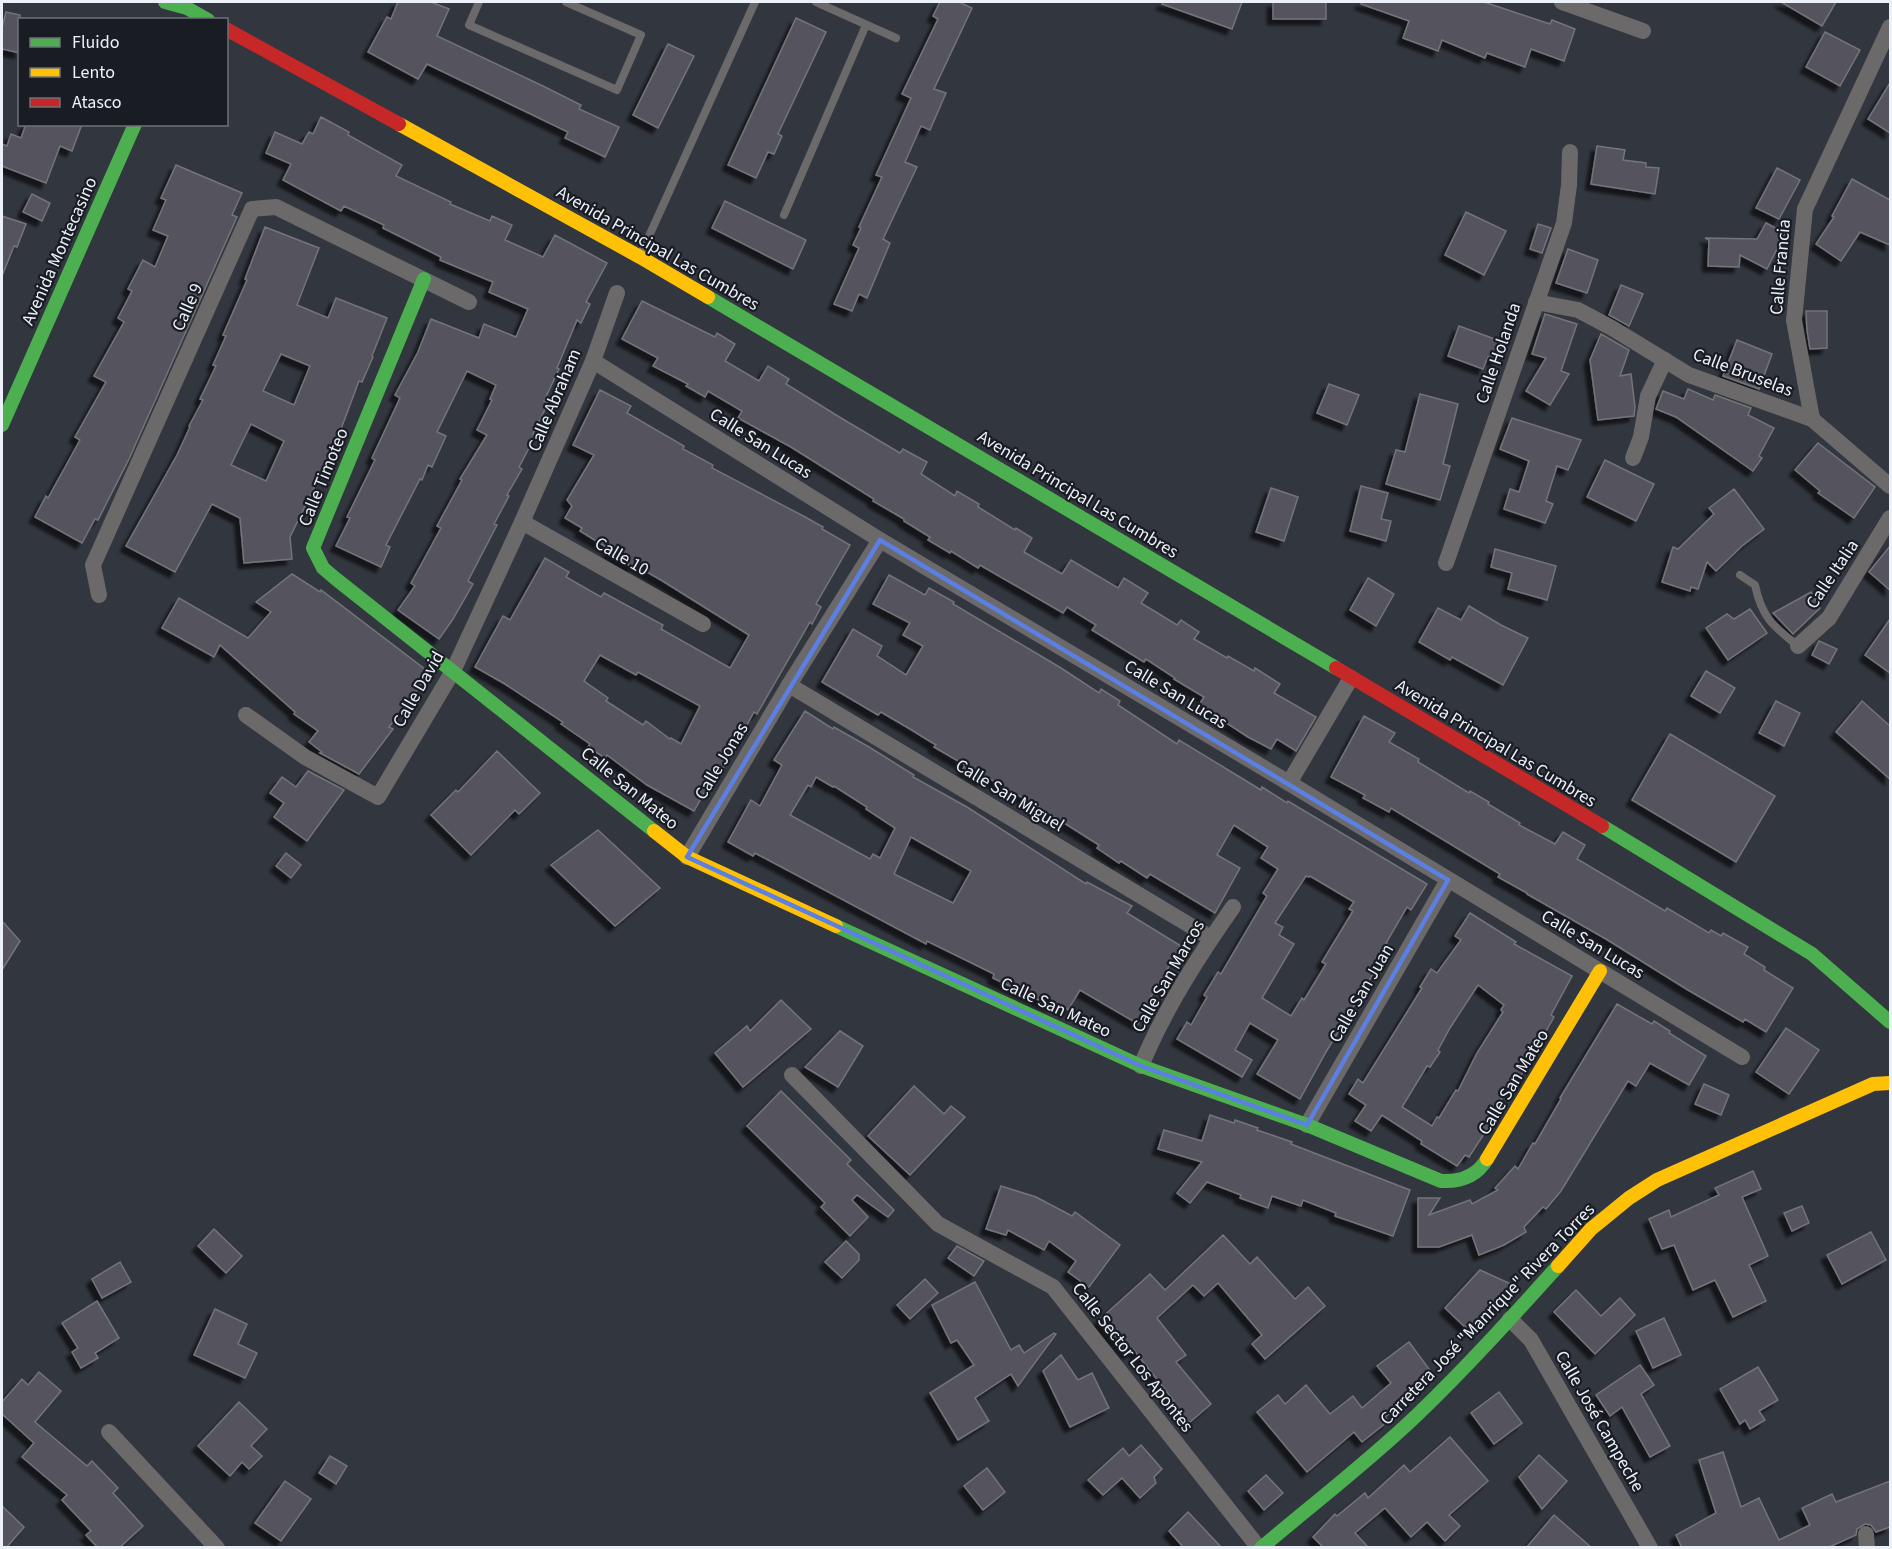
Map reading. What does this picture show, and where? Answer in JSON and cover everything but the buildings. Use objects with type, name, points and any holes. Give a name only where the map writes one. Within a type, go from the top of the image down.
[{"type":"street","points":[[165,2],[204,18]]},
{"type":"street","points":[[1562,2],[1643,31]]},
{"type":"street","name":"Calle Francia","points":[[1812,419],[1794,320],[1805,209],[1890,27]]},
{"type":"street","name":"Avenida Principal Las Cumbres","points":[[228,30],[640,256],[1567,805],[1812,954],[1890,1022]]},
{"type":"street","name":"Avenida Montecasino","points":[[2,425],[134,126]]},
{"type":"street","name":"Calle Holanda","points":[[1446,563],[1564,223],[1570,152]]},
{"type":"street","name":"Calle 9","points":[[99,595],[93,565],[252,209],[276,207],[424,279]]},
{"type":"street","points":[[424,279],[469,302]]},
{"type":"street","name":"Calle Timoteo","points":[[424,279],[313,548],[323,568],[453,671]]},
{"type":"street","name":"Calle Abraham","points":[[522,522],[593,360],[617,293]]},
{"type":"street","name":"Calle Bruselas","points":[[1536,302],[1578,310],[1612,327],[1689,375],[1812,419],[1890,486]]},
{"type":"street","name":"Calle San Lucas","points":[[593,360],[880,540],[1289,783],[1742,1057]]},
{"type":"street","points":[[1634,458],[1641,437],[1648,396],[1665,360]]},
{"type":"street","name":"Calle Italia","points":[[1798,646],[1828,618],[1890,518]]},
{"type":"street","name":"Calle David","points":[[246,715],[305,757],[378,797],[453,671],[522,522]]},
{"type":"street","name":"Calle 10","points":[[522,522],[703,624]]},
{"type":"street","points":[[789,685],[880,540]]},
{"type":"street","name":"Calle San Mateo","points":[[453,671],[687,857],[1141,1066],[1306,1125],[1441,1181],[1461,1181],[1483,1166],[1600,971]]},
{"type":"street","points":[[1289,783],[1351,678]]},
{"type":"street","name":"Calle Jonas","points":[[687,857],[789,685]]},
{"type":"street","name":"Calle San Miguel","points":[[789,685],[1211,938]]},
{"type":"street","name":"Calle San Juan","points":[[1306,1125],[1448,880]]},
{"type":"street","name":"Calle San Marcos","points":[[1141,1066],[1153,1036],[1211,938],[1233,907]]},
{"type":"street","name":"Calle Sector Los Apontes","points":[[792,1075],[938,1224],[1053,1287],[1260,1548]]},
{"type":"street","name":"Carretera José \"Manrique\" Rivera Torres","points":[[1260,1548],[1408,1423],[1510,1319],[1591,1229],[1629,1198],[1657,1180],[1873,1084],[1890,1083]]},
{"type":"street","name":"Calle José Campeche","points":[[1510,1319],[1531,1340],[1650,1548]]},
{"type":"street","points":[[109,1432],[217,1548]]},
{"type":"lane","points":[[479,2],[469,25],[617,90],[641,35],[566,2]]},
{"type":"lane","points":[[640,256],[755,2]]},
{"type":"lane","points":[[816,2],[896,38]]},
{"type":"lane","points":[[784,215],[866,25]]},
{"type":"lane","points":[[1740,575],[1755,585],[1758,600],[1772,626],[1798,646]]},
{"type":"highlighted area","points":[[880,540],[1448,880],[1307,1125],[1141,1066],[687,857]]},
{"type":"traffic: fast","points":[[165,2],[187,8],[204,18]]},
{"type":"traffic: fast","points":[[2,425],[134,126]]},
{"type":"traffic: fast","points":[[424,279],[313,548],[323,568],[336,579],[654,831]]},
{"type":"traffic: fast","points":[[708,297],[1336,668]]},
{"type":"traffic: fast","points":[[1602,826],[1812,954],[1890,1022]]},
{"type":"traffic: fast","points":[[836,926],[1141,1066],[1307,1125],[1441,1181],[1467,1177],[1478,1170],[1487,1159]]},
{"type":"traffic: fast","points":[[1261,1548],[1360,1466],[1417,1415],[1471,1361],[1558,1266]]},
{"type":"traffic: slow","points":[[399,124],[708,297]]},
{"type":"traffic: slow","points":[[654,831],[687,857],[836,926]]},
{"type":"traffic: slow","points":[[1487,1159],[1600,971]]},
{"type":"traffic: slow","points":[[1558,1266],[1591,1229],[1629,1198],[1657,1180],[1873,1084],[1890,1083]]},
{"type":"traffic: jam","points":[[228,30],[399,124]]},
{"type":"traffic: jam","points":[[1336,668],[1602,826]]}]
